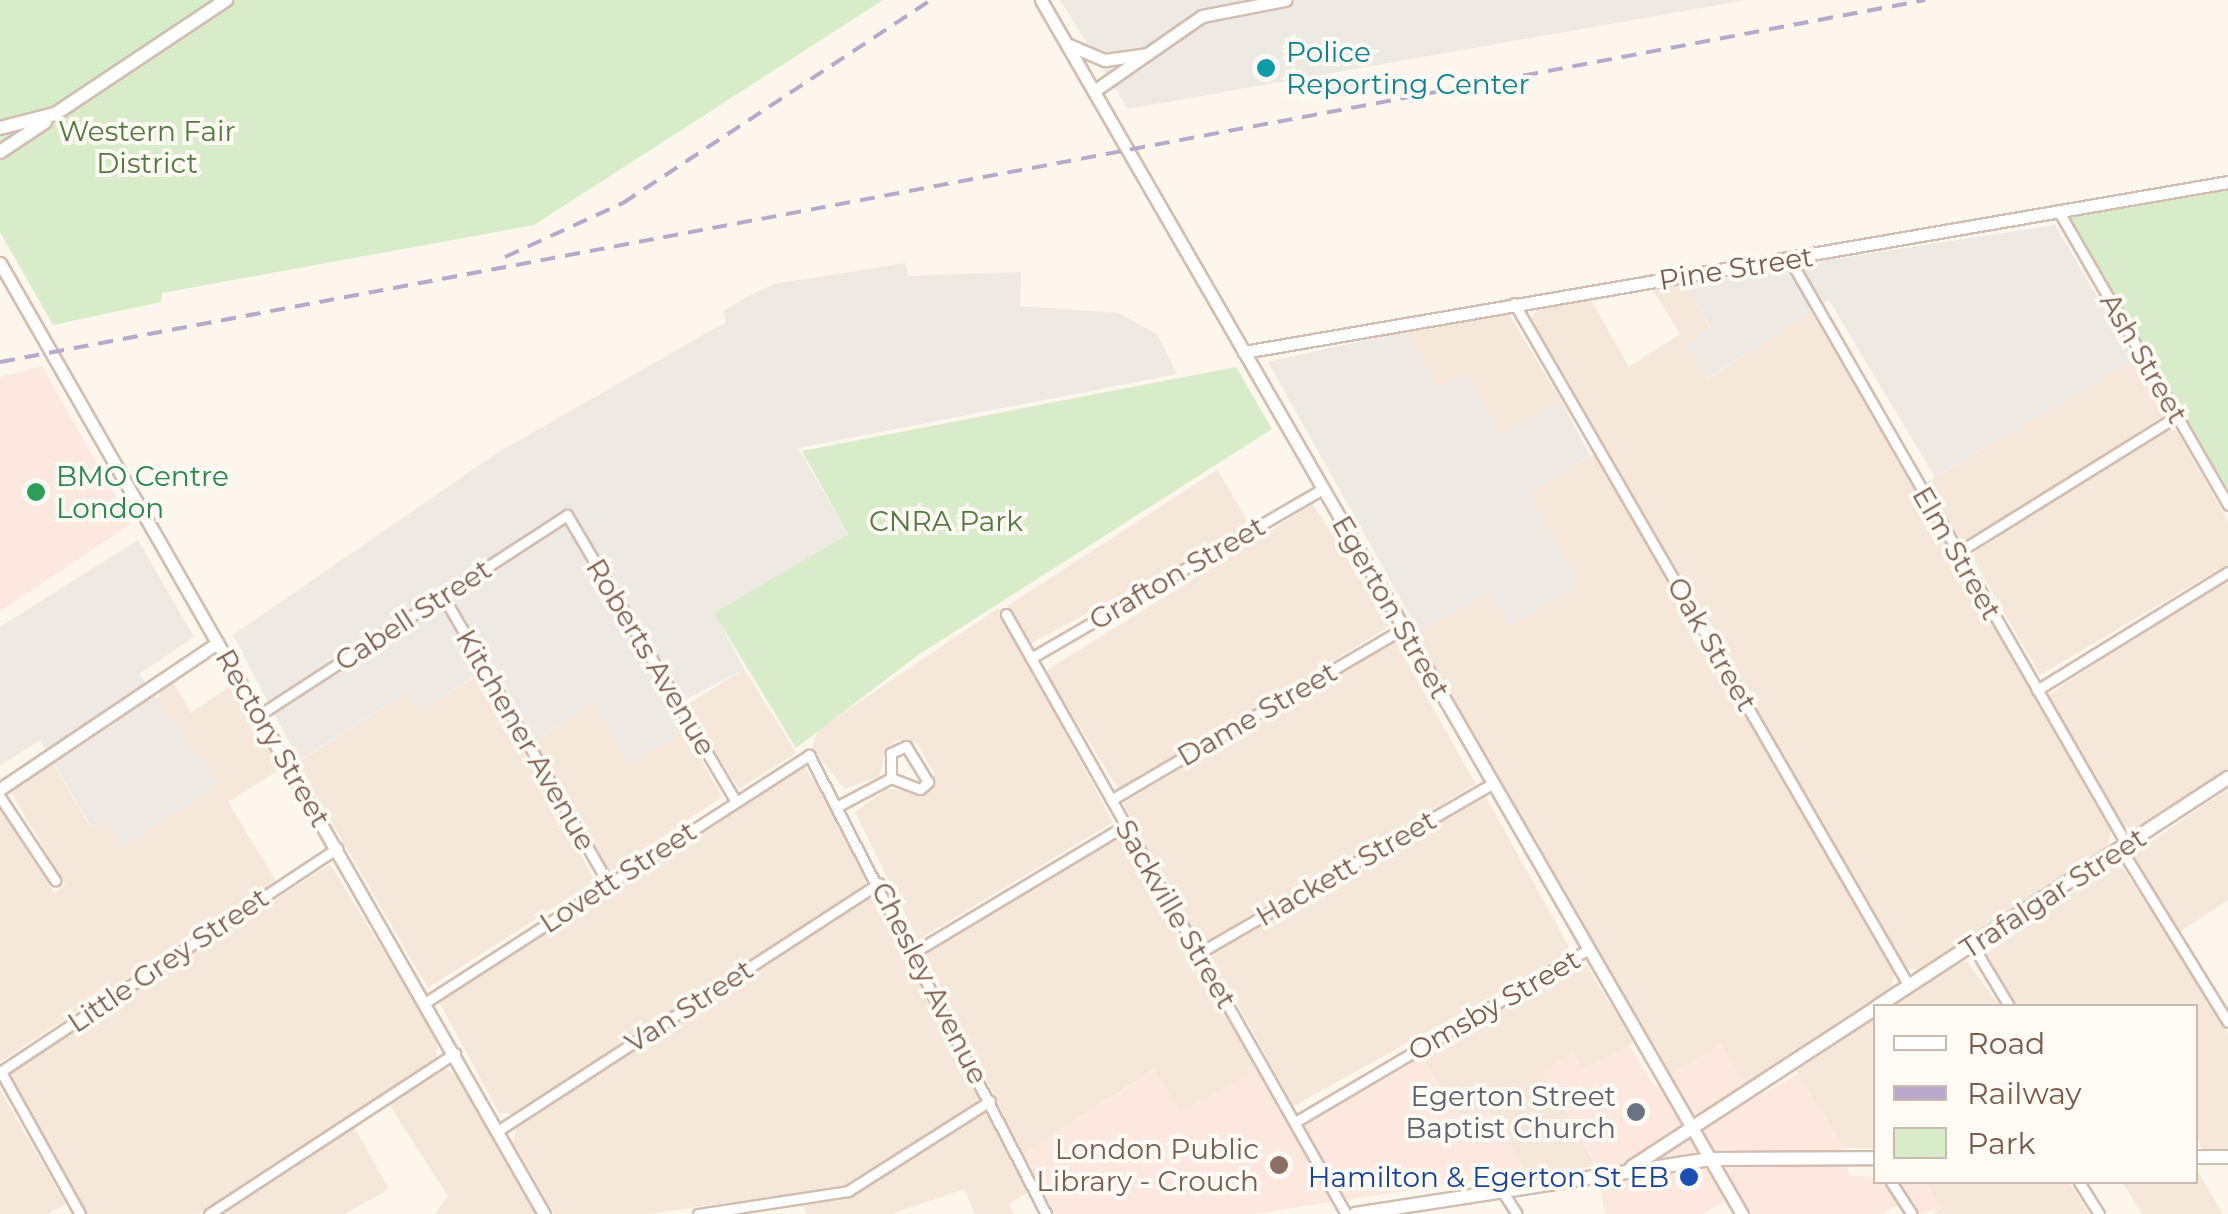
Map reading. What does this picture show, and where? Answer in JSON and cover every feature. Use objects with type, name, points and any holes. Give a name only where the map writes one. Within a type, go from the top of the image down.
[{"type":"main road","points":[[0,152],[226,0]]},
{"type":"main road","points":[[0,128],[55,114]]},
{"type":"main road","name":"Trafalgar Street","points":[[1882,1004],[2228,778]]},
{"type":"main road","name":"Trafalgar Street","points":[[1626,1171],[1873,1010]]},
{"type":"main road","points":[[2198,1157],[2228,1157]]},
{"type":"main road","points":[[1355,1214],[1709,1159],[1873,1158]]},
{"type":"street","name":"Egerton Street","points":[[1041,0],[1742,1214]]},
{"type":"street","points":[[1094,91],[1202,16],[1284,0]]},
{"type":"street","points":[[1066,42],[1105,60],[1153,52]]},
{"type":"street","name":"Pine Street","points":[[1244,352],[2228,182]]},
{"type":"street","name":"Ash Street","points":[[2059,212],[2228,504]]},
{"type":"street","name":"Elm Street","points":[[1790,260],[2228,1022]]},
{"type":"street","name":"Rectory Street","points":[[0,263],[544,1214]]},
{"type":"street","name":"Oak Street","points":[[1514,303],[1909,986]]},
{"type":"street","points":[[1957,554],[2177,416]]},
{"type":"street","name":"Grafton Street","points":[[1031,658],[1323,489]]},
{"type":"street","name":"Cabell Street","points":[[259,715],[567,515]]},
{"type":"street","name":"Roberts Avenue","points":[[567,515],[736,800]]},
{"type":"street","points":[[2037,690],[2228,572]]},
{"type":"street","name":"Kitchener Avenue","points":[[443,596],[609,884]]},
{"type":"street","name":"Sackville Street","points":[[1006,614],[1346,1214]]},
{"type":"street","name":"Dame Street","points":[[1110,800],[1404,628]]},
{"type":"street","points":[[0,788],[218,643]]},
{"type":"street","points":[[840,806],[891,778],[920,789],[928,782],[906,746],[891,753],[891,778]]},
{"type":"street","name":"Lovett Street","points":[[426,1002],[810,755]]},
{"type":"street","name":"Chesley Avenue","points":[[810,755],[916,951],[1046,1214]]},
{"type":"street","name":"Hackett Street","points":[[1199,953],[1493,783]]},
{"type":"street","points":[[0,797],[54,880]]},
{"type":"street","points":[[916,951],[1124,826]]},
{"type":"street","name":"Little Grey Street","points":[[0,1072],[337,848]]},
{"type":"street","name":"Van Street","points":[[499,1130],[879,882]]},
{"type":"street","points":[[1972,946],[2008,1004]]},
{"type":"street","name":"Omsby Street","points":[[1295,1122],[1589,949]]},
{"type":"street","points":[[210,1214],[455,1054]]},
{"type":"street","points":[[0,1072],[80,1214]]},
{"type":"street","points":[[698,1214],[848,1191],[990,1101]]},
{"type":"street","points":[[1892,1184],[1912,1214]]},
{"type":"street","points":[[2080,1184],[2099,1214]]},
{"type":"street","points":[[1502,1191],[1517,1214]]},
{"type":"shaded area","points":[[1060,0],[1746,0],[1128,109]]},
{"type":"shaded area","points":[[2055,225],[2134,359],[1935,477],[1829,300],[1706,379],[1686,344],[1710,327],[1684,282]]},
{"type":"shaded area","points":[[906,263],[908,276],[1021,272],[1020,306],[1119,313],[1158,335],[1177,374],[798,448],[848,534],[715,613],[744,669],[670,708],[685,729],[629,765],[593,703],[535,740],[494,664],[418,713],[405,693],[299,761],[233,635],[497,453],[726,322],[723,312],[743,299],[774,284]]},
{"type":"shaded area","points":[[1684,282],[1710,328],[1707,379],[1811,311],[2111,831],[2107,849],[1921,970],[1905,968],[1532,319],[1538,306],[1591,300],[1629,367],[1680,334],[1651,287]]},
{"type":"shaded area","points":[[1507,311],[1561,400],[1501,433],[1465,374],[1438,389],[1406,331]]},
{"type":"shaded area","points":[[1406,331],[1438,388],[1465,373],[1501,433],[1561,400],[1590,456],[1528,493],[1578,582],[1510,626],[1488,591],[1419,632],[1268,362]]},
{"type":"shaded area","points":[[2136,357],[2164,416],[1968,540],[1955,538],[1924,484]]},
{"type":"shaded area","points":[[42,366],[131,524],[0,611],[0,377]]},
{"type":"shaded area","points":[[2161,430],[2176,430],[2228,521],[2228,564],[2040,675],[1971,555]]},
{"type":"shaded area","points":[[1594,454],[1894,972],[1892,989],[1744,1084],[1721,1043],[1671,1076],[1415,633],[1488,590],[1509,625],[1578,582],[1527,493]]},
{"type":"shaded area","points":[[1217,470],[1251,526],[1028,645],[1007,606]]},
{"type":"shaded area","points":[[1313,504],[1389,626],[1121,794],[1045,671]]},
{"type":"shaded area","points":[[138,540],[194,637],[139,674],[218,784],[121,848],[106,822],[90,825],[40,740],[0,766],[0,627]]},
{"type":"shaded area","points":[[2228,577],[2228,769],[2132,829],[2121,824],[2048,695]]},
{"type":"shaded area","points":[[998,608],[1113,822],[918,940],[855,812],[886,789],[928,791],[934,773],[917,743],[899,740],[886,748],[879,777],[844,789],[812,747],[818,730]]},
{"type":"shaded area","points":[[1395,641],[1476,784],[1211,940],[1196,939],[1123,803]]},
{"type":"shaded area","points":[[744,669],[796,753],[739,789],[686,705]]},
{"type":"shaded area","points":[[480,674],[595,881],[428,988],[297,763],[405,693],[419,712]]},
{"type":"shaded area","points":[[173,682],[191,713],[231,685],[281,769],[228,802],[276,881],[0,1062],[0,808],[54,893],[65,885],[10,790],[52,762],[89,825],[106,822],[120,847],[160,691]]},
{"type":"shaded area","points":[[593,703],[629,765],[685,729],[722,797],[610,872],[531,743]]},
{"type":"shaded area","points":[[802,762],[866,869],[865,885],[512,1114],[499,1113],[438,1000]]},
{"type":"shaded area","points":[[2228,789],[2228,900],[2178,933],[2133,854]]},
{"type":"shaded area","points":[[1486,797],[1572,952],[1294,1106],[1208,951]]},
{"type":"shaded area","points":[[1122,835],[1261,1068],[1180,1113],[1153,1070],[1023,1155],[925,955]]},
{"type":"shaded area","points":[[330,864],[438,1040],[436,1059],[198,1214],[86,1214],[8,1074]]},
{"type":"shaded area","points":[[2110,866],[2123,868],[2228,1033],[2228,1149],[2201,1149],[2198,1141],[2198,1004],[2013,1004],[1983,956]]},
{"type":"shaded area","points":[[873,894],[978,1092],[976,1104],[841,1187],[648,1214],[554,1214],[513,1142],[518,1123]]},
{"type":"shaded area","points":[[1584,961],[1634,1043],[1583,1070],[1542,1071],[1596,1166],[1528,1176],[1489,1109],[1457,1116],[1420,1053]]},
{"type":"shaded area","points":[[1967,962],[1998,1004],[1897,1004]]},
{"type":"shaded area","points":[[1873,1019],[1873,1148],[1844,1148],[1796,1071]]},
{"type":"shaded area","points":[[1721,1043],[1753,1099],[1798,1074],[1844,1148],[1849,1175],[1873,1177],[1873,1184],[1927,1184],[1942,1209],[1918,1214],[1906,1200],[1882,1214],[1752,1214],[1736,1194],[1703,1214],[1605,1214],[1596,1165],[1542,1071],[1573,1052],[1584,1070],[1629,1045],[1655,1087]]},
{"type":"shaded area","points":[[1422,1057],[1457,1116],[1489,1109],[1526,1172],[1254,1214],[1055,1214],[1023,1155],[1154,1070],[1181,1112],[1257,1069],[1292,1132]]},
{"type":"shaded area","points":[[446,1069],[457,1076],[537,1214],[435,1214],[448,1196],[388,1103]]},
{"type":"shaded area","points":[[0,1090],[66,1204],[48,1214],[0,1214]]},
{"type":"shaded area","points":[[985,1111],[1028,1192],[1009,1204],[1014,1214],[975,1214],[964,1189],[892,1214],[807,1214],[800,1202],[865,1187]]},
{"type":"shaded area","points":[[354,1127],[389,1189],[345,1214],[222,1214]]},
{"type":"shaded area","points":[[2198,1172],[2223,1214],[2142,1214],[2123,1184],[2198,1184]]},
{"type":"shaded area","points":[[1927,1184],[2070,1184],[2089,1214],[1933,1214],[1941,1208]]},
{"type":"green space","name":"Western Fair District","points":[[0,0],[883,0],[534,225],[162,293],[161,302],[53,325],[0,232]]},
{"type":"green space","points":[[2228,186],[2228,489],[2064,214]]},
{"type":"green space","name":"CNRA Park","points":[[1236,367],[1272,429],[918,655],[796,748],[714,613],[848,534],[802,451]]},
{"type":"railway","points":[[505,257],[623,203],[931,0]]},
{"type":"railway","points":[[0,362],[1925,0]]},
{"type":"place","name":"Police Reporting Center","points":[[1266,68]]},
{"type":"place","name":"BMO Centre London","points":[[36,492]]},
{"type":"place","name":"Egerton Street Baptist Church","points":[[1636,1112]]},
{"type":"place","name":"London Public Library - Crouch","points":[[1279,1165]]},
{"type":"place","name":"Hamilton & Egerton St EB","points":[[1689,1177]]}]
